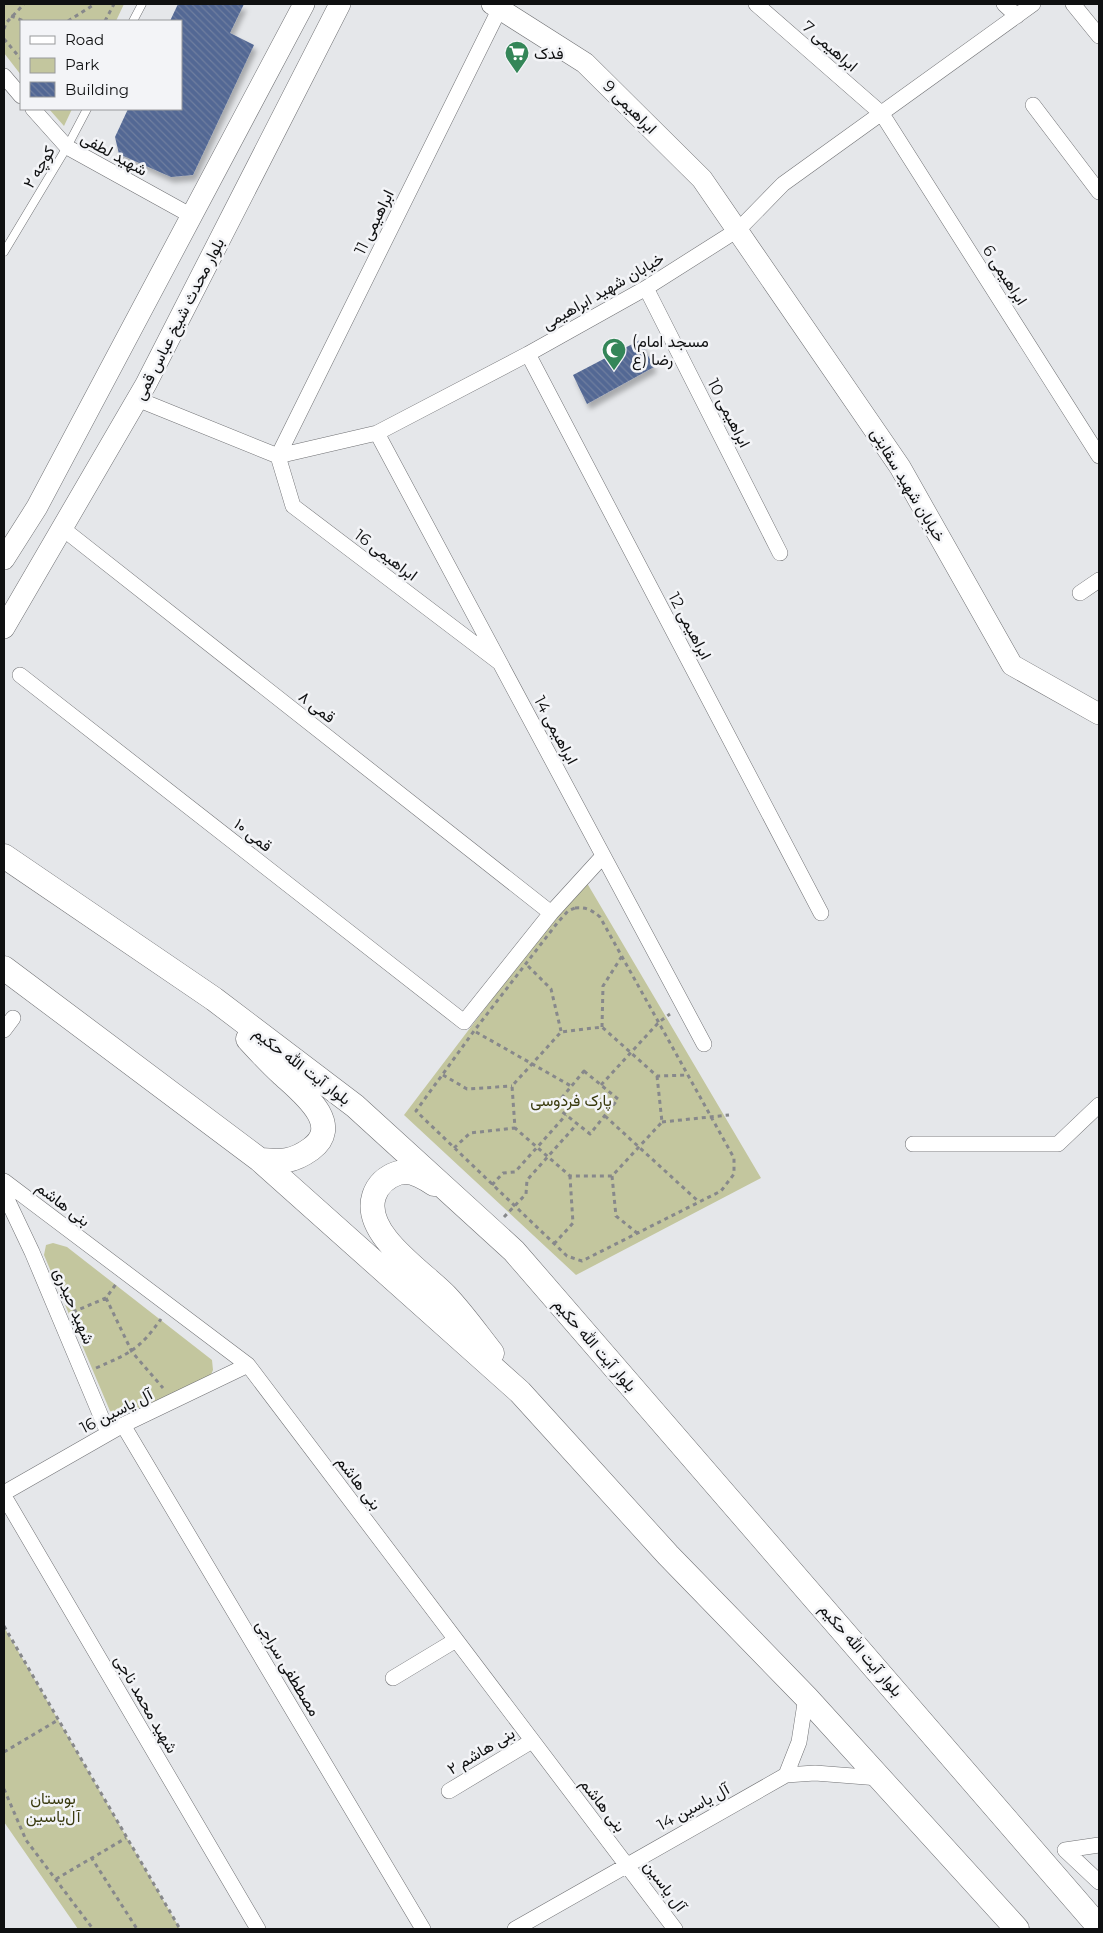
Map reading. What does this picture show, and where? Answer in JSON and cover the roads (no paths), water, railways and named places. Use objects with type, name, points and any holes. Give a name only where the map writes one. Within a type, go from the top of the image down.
[{"type":"main road","points":[[4,559],[38,507],[190,215],[304,4]]},
{"type":"main road","name":"بلوار محدث شیخ عباس قمی","points":[[4,628],[138,400],[340,4]]},
{"type":"main road","name":"ابراهیمی 9","points":[[498,5],[585,63],[702,179],[738,229]]},
{"type":"main road","name":"خیابان شهید سقایتی","points":[[738,229],[900,467],[1012,665],[1099,714]]},
{"type":"main road","points":[[4,846],[12,861]]},
{"type":"main road","name":"بلوار آیت الله حکیم","points":[[12,861],[214,1000],[355,1106],[514,1251],[1099,1927]]},
{"type":"main road","points":[[4,968],[260,1160],[520,1392],[668,1555],[806,1697],[1017,1929]]},
{"type":"main road","points":[[214,1000],[263,1056],[315,1106],[323,1120],[323,1130],[317,1144],[299,1158],[282,1162],[260,1160]]},
{"type":"main road","points":[[464,1204],[422,1176],[401,1172],[388,1177],[377,1187],[372,1202],[376,1226],[385,1238],[446,1296],[468,1321],[520,1392]]},
{"type":"street","name":"ابراهیمی 7","points":[[756,4],[882,114]]},
{"type":"street","points":[[1004,4],[1018,16]]},
{"type":"street","name":"خیابان شهید ابراهیمی","points":[[278,456],[377,433],[528,354],[646,288],[738,229],[783,184],[1033,4]]},
{"type":"street","points":[[1073,4],[1099,36]]},
{"type":"street","name":"ابراهیمی 11","points":[[278,456],[498,5]]},
{"type":"street","points":[[4,76],[20,95]]},
{"type":"street","points":[[1033,105],[1099,192]]},
{"type":"street","name":"شهید لطفی","points":[[34,110],[67,148],[190,215]]},
{"type":"street","name":"ابراهیمی 6","points":[[882,114],[1099,456]]},
{"type":"street","name":"ابراهیمی 10","points":[[646,288],[780,553]]},
{"type":"street","name":"ابراهیمی 12","points":[[528,354],[821,913]]},
{"type":"street","points":[[138,400],[278,456]]},
{"type":"street","name":"ابراهیمی 14","points":[[377,433],[704,1044]]},
{"type":"street","name":"ابراهیمی 16","points":[[278,456],[293,506],[500,663]]},
{"type":"street","name":"قمی ۸","points":[[62,528],[551,913]]},
{"type":"street","points":[[1080,593],[1099,580]]},
{"type":"street","name":"قمی ۱۰","points":[[20,675],[469,1026],[551,913]]},
{"type":"street","points":[[551,913],[603,856]]},
{"type":"street","points":[[913,1144],[1058,1144],[1099,1105]]},
{"type":"street","name":"بنی هاشم","points":[[4,1181],[248,1365],[627,1865]]},
{"type":"street","name":"شهید حیدری","points":[[4,1193],[108,1433]]},
{"type":"street","name":"آل یاسین 16","points":[[4,1495],[123,1425],[248,1365]]},
{"type":"street","name":"مصططفی سراجی","points":[[123,1425],[423,1929]]},
{"type":"street","name":"شهید محمد ناجی","points":[[4,1495],[258,1929]]},
{"type":"street","points":[[393,1678],[456,1640]]},
{"type":"street","points":[[806,1697],[799,1742],[786,1775],[815,1773],[879,1778]]},
{"type":"street","name":"بنی هاشم ۲","points":[[449,1791],[532,1741]]},
{"type":"street","name":"آل یاسین 14","points":[[515,1929],[786,1775]]},
{"type":"street","points":[[1099,1845],[1065,1850],[1099,1882]]},
{"type":"street","name":"آل یاسین","points":[[627,1865],[675,1929]]},
{"type":"lane","points":[[133,20],[142,4]]},
{"type":"lane","name":"کوچه ۲","points":[[4,252],[67,148],[86,110]]},
{"type":"place","name":"فدک","points":[[517,74]]},
{"type":"place","name":"(مسجد امام رضا (ع","points":[[614,371]]},
{"type":"park label","name":"پارک فردوسی","points":[[571,1100]]},
{"type":"park label","name":"بوستان آل‌یاسین","points":[[53,1807]]}]
